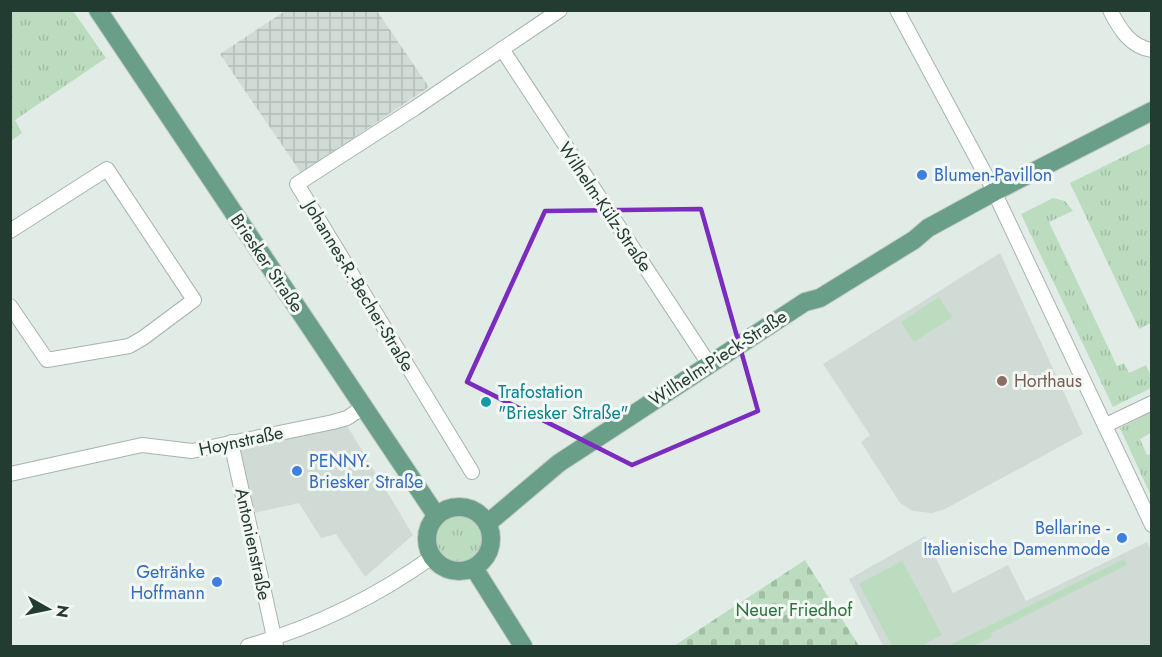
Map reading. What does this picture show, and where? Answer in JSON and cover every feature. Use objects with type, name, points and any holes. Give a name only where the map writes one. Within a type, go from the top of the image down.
[{"type":"main road","name":"Briesker Straße","points":[[98,10],[435,515]]},
{"type":"main road","name":"Wilhelm-Pieck-Straße","points":[[488,523],[559,463],[805,302],[820,298],[914,240],[928,228],[1152,111]]},
{"type":"main road","points":[[449,508],[471,509],[481,514],[488,523],[491,534],[488,550],[480,564],[474,568],[458,570],[443,567],[432,557],[427,548],[428,529],[435,515],[449,508]]},
{"type":"main road","points":[[474,568],[523,646]]},
{"type":"street","name":"Johannes-R.-Becher-Straße","points":[[472,472],[297,184],[560,10]]},
{"type":"street","points":[[897,10],[994,192],[1152,525]]},
{"type":"street","points":[[1110,10],[1120,29],[1134,44],[1152,50]]},
{"type":"street","name":"Wilhelm-Külz-Straße","points":[[502,49],[709,364]]},
{"type":"street","points":[[10,231],[106,169],[194,300],[129,346],[47,360],[10,306]]},
{"type":"street","points":[[1106,425],[1152,403]]},
{"type":"street","name":"Hoynstraße","points":[[10,474],[142,446],[192,451],[333,422],[347,418],[363,408]]},
{"type":"street","name":"Antonienstraße","points":[[231,442],[276,643]]},
{"type":"street","points":[[248,646],[276,643],[359,603],[432,557]]},
{"type":"highlighted area","points":[[701,209],[758,411],[632,465],[467,382],[545,211]]},
{"type":"shaded area","points":[[285,11],[377,11],[429,87],[301,173],[220,54]]},
{"type":"shaded area","points":[[1000,253],[1083,434],[945,509],[932,513],[913,511],[900,503],[861,442],[870,435],[823,364]]},
{"type":"shaded area","points":[[346,424],[413,535],[365,577],[336,534],[321,538],[299,503],[254,513],[238,446]]},
{"type":"shaded area","points":[[925,536],[953,593],[1008,565],[1026,601],[1147,542],[1152,553],[1151,646],[883,646],[849,579]]},
{"type":"green space","points":[[11,10],[73,11],[106,58],[15,120],[22,133],[11,141]]},
{"type":"green space","points":[[1151,143],[1151,323],[1139,329],[1070,183]]},
{"type":"green space","points":[[1053,198],[1065,201],[1073,211],[1049,222],[1117,366],[1124,363],[1129,373],[1146,365],[1151,376],[1151,388],[1113,407],[1021,214]]},
{"type":"green space","points":[[939,297],[952,317],[914,342],[901,322]]},
{"type":"green space","points":[[1151,412],[1151,433],[1140,439],[1147,455],[1151,454],[1151,496],[1120,428]]},
{"type":"green space","points":[[454,513],[464,513],[478,520],[485,539],[478,558],[464,565],[454,565],[444,561],[437,554],[433,544],[433,534],[437,524],[444,517]]},
{"type":"green space","points":[[1124,559],[1127,565],[991,633],[992,637],[973,646],[948,646]]},
{"type":"green space","name":"Neuer Friedhof","points":[[805,560],[859,646],[674,646]]},
{"type":"green space","points":[[902,561],[942,635],[921,646],[892,646],[859,584]]},
{"type":"place","name":"Blumen-Pavillon","points":[[922,175]]},
{"type":"place","name":"Horthaus","points":[[1002,381]]},
{"type":"place","name":"Trafostation \"Briesker Straße\"","points":[[486,402]]},
{"type":"place","name":"PENNY. Briesker Straße","points":[[297,471]]},
{"type":"place","name":"Bellarine - Italienische Damenmode","points":[[1122,538]]},
{"type":"place","name":"Getränke Hoffmann","points":[[217,582]]}]
